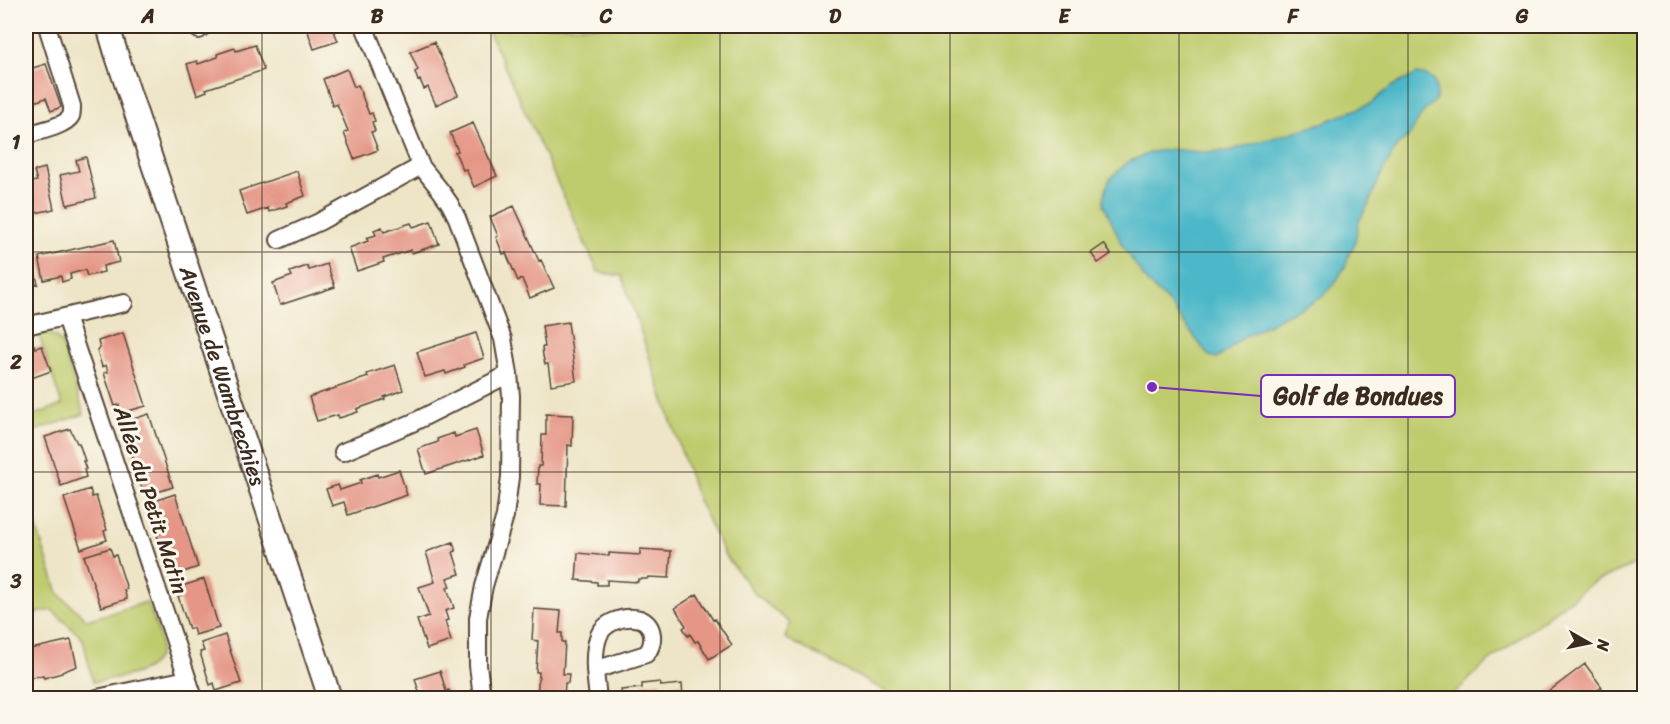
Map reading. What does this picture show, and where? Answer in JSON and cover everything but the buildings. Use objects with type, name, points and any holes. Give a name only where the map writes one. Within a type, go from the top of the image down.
[{"type":"main road","name":"Avenue de Wambrechies","points":[[106,26],[330,699]]},
{"type":"street","points":[[26,135],[61,124],[72,115],[72,106],[47,26]]},
{"type":"street","points":[[364,26],[421,166],[441,190],[457,218],[503,339],[509,374],[512,426],[509,487],[505,516],[484,586],[478,618],[478,665],[482,699]]},
{"type":"street","points":[[279,240],[319,222],[421,166]]},
{"type":"street","points":[[26,326],[124,303]]},
{"type":"street","name":"Allée du Petit Matin","points":[[66,317],[194,699]]},
{"type":"street","points":[[343,452],[412,423],[509,374]]},
{"type":"street","points":[[595,669],[598,699]]},
{"type":"street","points":[[97,699],[187,680]]},
{"type":"green space","points":[[486,26],[1644,26],[1644,560],[1592,583],[1483,666],[1450,698],[907,698],[889,693],[785,638],[790,623],[756,595],[725,555],[697,498],[622,276],[598,272]]},
{"type":"green space","points":[[38,332],[55,336],[62,344],[84,414],[26,434],[26,418],[62,405]]},
{"type":"green space","points":[[26,496],[58,593],[87,620],[147,602],[160,642],[155,662],[147,668],[126,676],[93,682],[83,639],[52,610],[26,615]]},
{"type":"water","points":[[1417,74],[1428,76],[1434,81],[1436,99],[1422,114],[1410,135],[1397,146],[1380,177],[1359,221],[1354,247],[1337,280],[1326,293],[1312,303],[1244,337],[1221,356],[1216,358],[1209,356],[1166,300],[1147,282],[1122,245],[1104,205],[1109,180],[1128,162],[1152,152],[1170,149],[1201,152],[1228,151],[1314,126],[1370,104],[1391,87]]},
{"type":"place","name":"Golf de Bondues","points":[[1152,387]]}]
